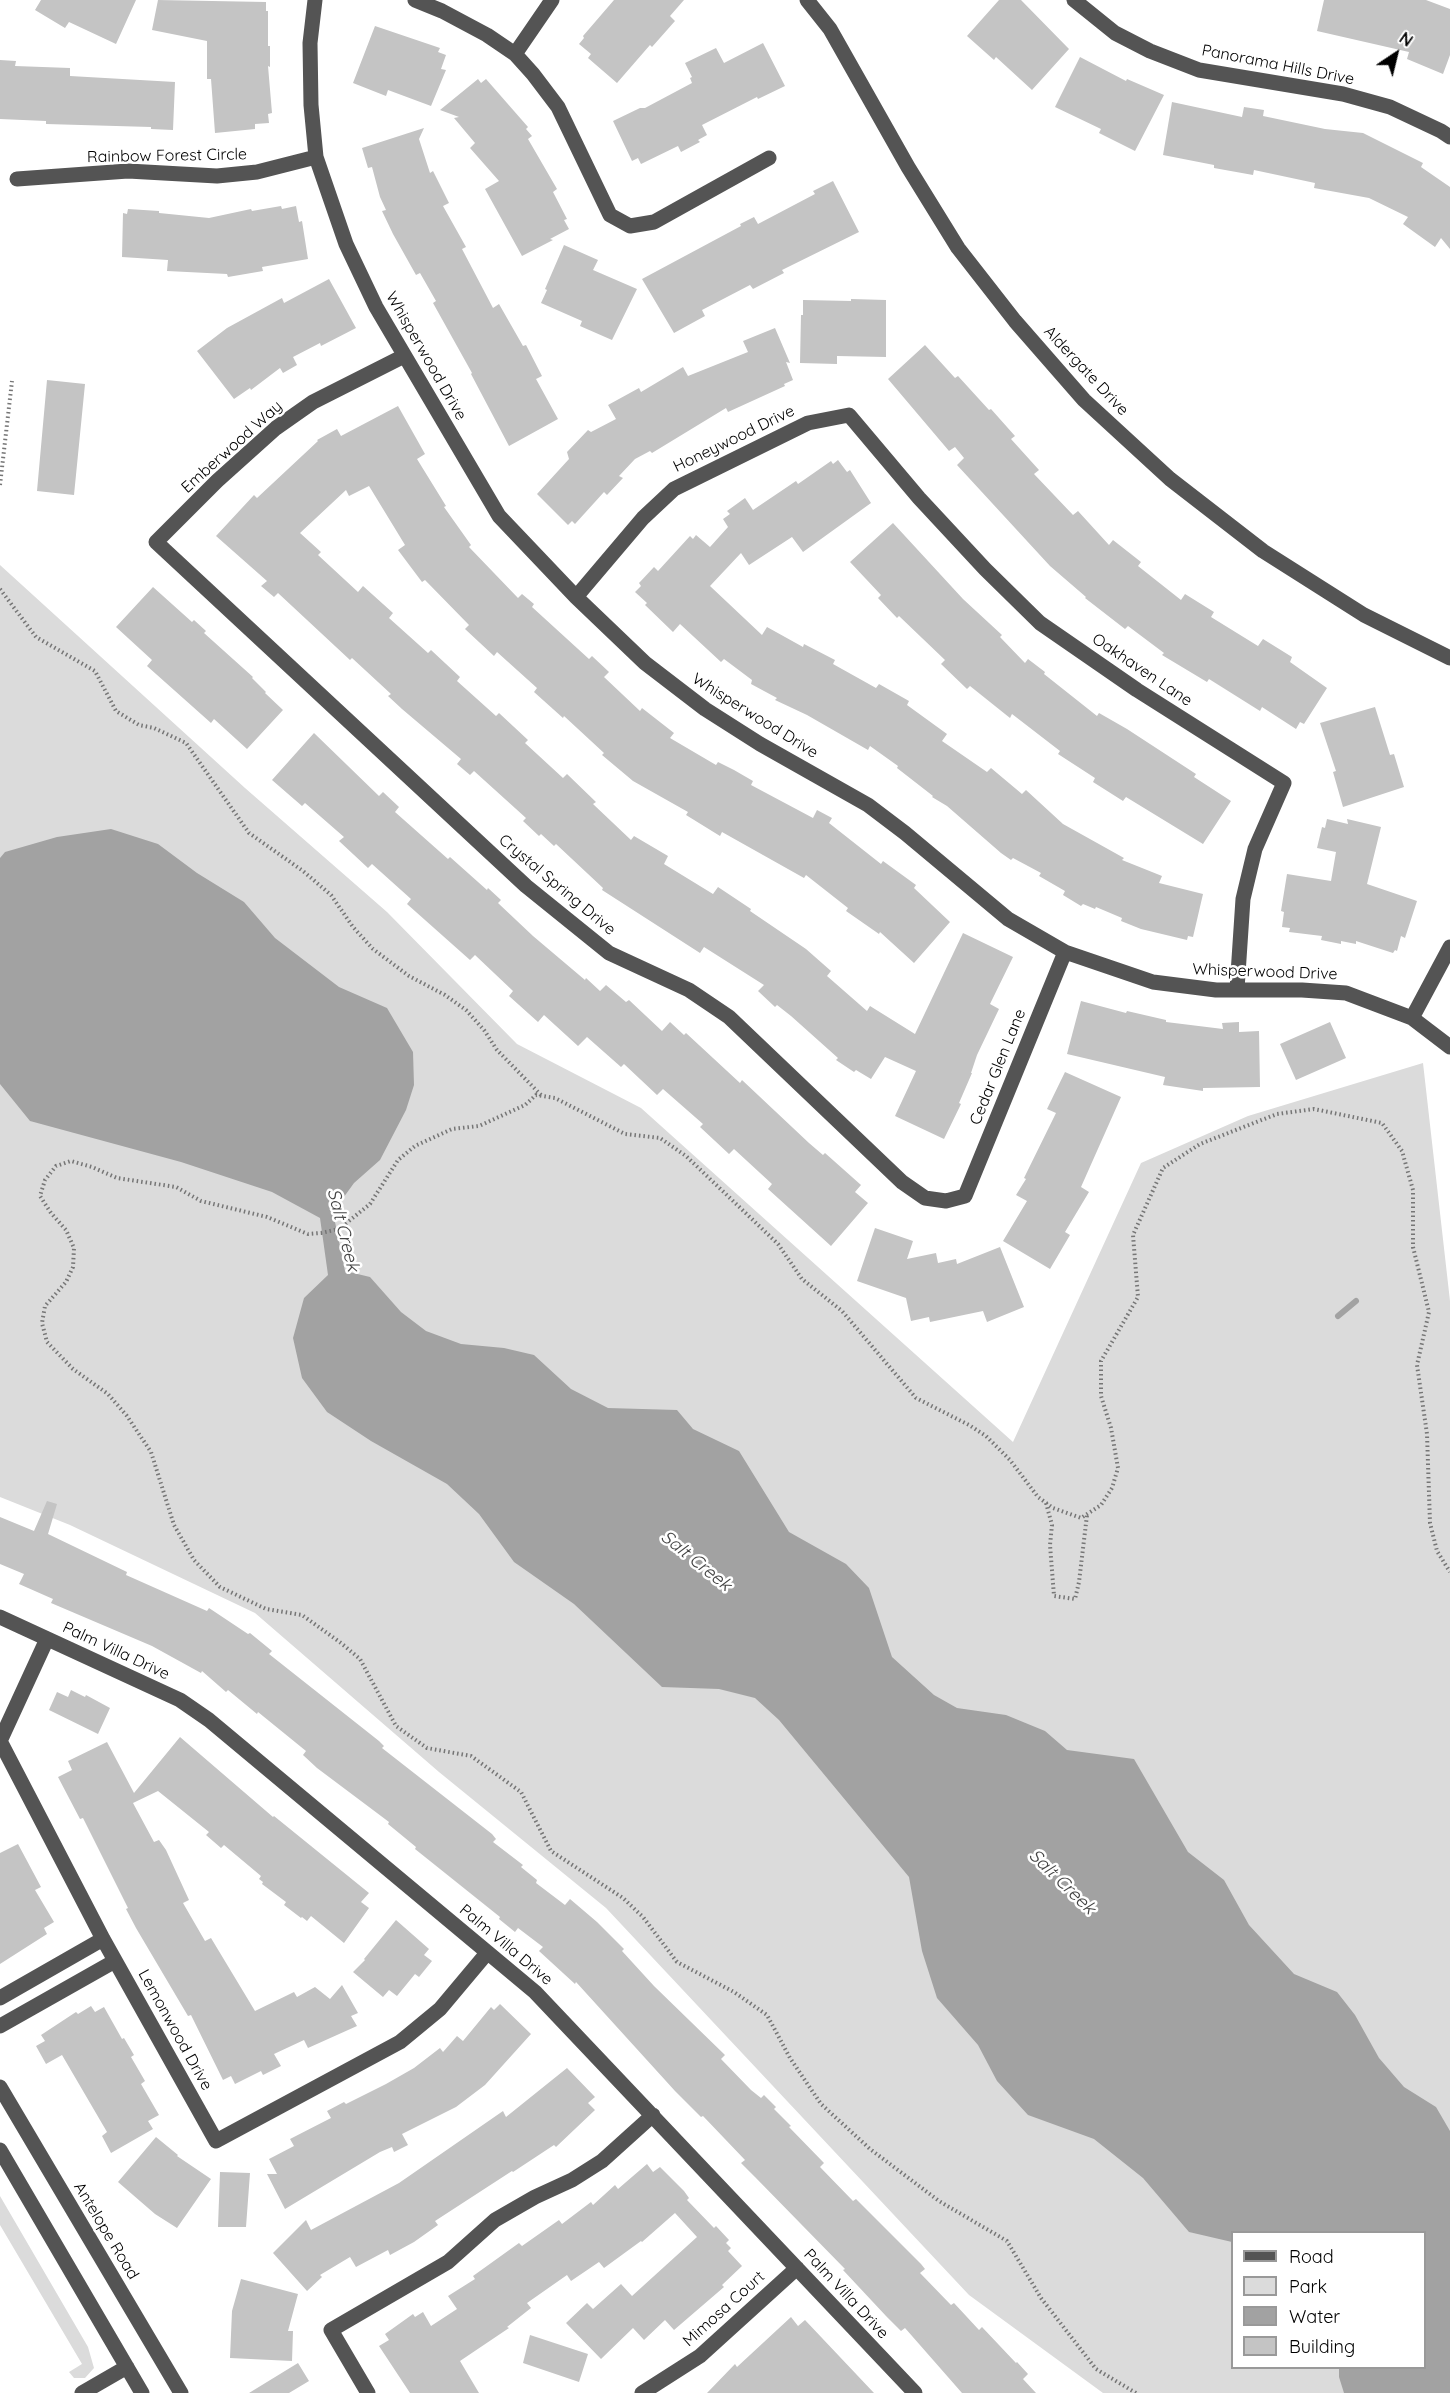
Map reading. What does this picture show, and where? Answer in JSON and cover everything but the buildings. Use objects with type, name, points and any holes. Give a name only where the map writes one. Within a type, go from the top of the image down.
[{"type":"street","name":"Whisperwood Drive","points":[[315,0],[310,43],[311,105],[316,157],[346,244],[376,307],[499,516],[576,597],[645,663],[705,709],[760,744],[868,805],[1008,919],[1065,952],[1153,982],[1216,990],[1302,990],[1347,993],[1412,1018],[1450,1047]]},
{"type":"street","points":[[416,0],[487,34],[515,54],[558,107],[610,214],[630,226],[654,222],[769,158]]},
{"type":"street","points":[[515,54],[552,0]]},
{"type":"street","name":"Aldergate Drive","points":[[807,0],[830,29],[908,167],[958,248],[1015,321],[1084,400],[1170,479],[1263,551],[1364,615],[1450,658]]},
{"type":"street","name":"Panorama Hills Drive","points":[[1074,0],[1115,33],[1150,51],[1199,70],[1343,94],[1390,106],[1441,130],[1450,137]]},
{"type":"street","name":"Rainbow Forest Circle","points":[[17,179],[128,171],[217,176],[257,172],[316,157]]},
{"type":"street","name":"Emberwood Way","points":[[156,542],[217,481],[276,428],[313,402],[404,356]]},
{"type":"street","name":"Honeywood Drive","points":[[576,597],[643,518],[674,489],[808,423],[849,415]]},
{"type":"street","name":"Oakhaven Lane","points":[[849,415],[919,498],[985,569],[1040,623],[1137,690],[1284,783],[1255,849],[1243,899],[1236,989]]},
{"type":"street","name":"Crystal Spring Drive","points":[[156,542],[526,886],[609,953],[689,990],[729,1017],[902,1182],[925,1198],[946,1201],[965,1196]]},
{"type":"street","points":[[1412,1018],[1450,947]]},
{"type":"street","name":"Cedar Glen Lane","points":[[965,1196],[1065,952]]},
{"type":"street","name":"Palm Villa Drive","points":[[0,1617],[180,1700],[209,1720],[535,1992],[915,2393]]},
{"type":"street","name":"Lemonwood Drive","points":[[47,1638],[0,1741],[103,1939],[216,2141],[400,2042],[440,2009],[487,1953]]},
{"type":"street","points":[[0,1998],[103,1939]]},
{"type":"street","points":[[0,2026],[115,1961]]},
{"type":"street","name":"Antelope Road","points":[[0,2087],[181,2393]]},
{"type":"street","points":[[368,2393],[331,2330],[448,2262],[495,2220],[535,2197],[572,2180],[602,2161],[653,2115]]},
{"type":"street","points":[[0,2150],[142,2393]]},
{"type":"street","name":"Mimosa Court","points":[[642,2393],[700,2356],[796,2268]]},
{"type":"street","points":[[82,2393],[127,2367]]},
{"type":"path","points":[[0,484],[12,381]]},
{"type":"path","points":[[0,589],[36,636],[95,671],[116,711],[139,725],[154,728],[186,743],[249,833],[331,895],[353,927],[373,949],[409,976],[445,995],[466,1010],[484,1030],[497,1050],[541,1096]]},
{"type":"path","points":[[1136,2393],[1096,2369],[1041,2298],[1007,2241],[939,2200],[870,2149],[821,2104],[790,2058],[767,2015],[734,1992],[677,1962],[643,1917],[623,1898],[551,1851],[521,1792],[471,1756],[427,1748],[396,1726],[360,1659],[302,1615],[266,1609],[220,1587],[194,1560],[174,1525],[151,1452],[127,1416],[108,1394],[73,1369],[47,1342],[42,1323],[45,1306],[66,1282],[73,1267],[74,1248],[66,1230],[40,1196],[45,1180],[56,1166],[71,1161],[117,1178],[176,1187],[201,1201],[267,1217],[308,1234],[321,1233],[339,1229],[370,1204],[398,1160],[415,1146],[452,1129],[479,1126],[525,1105],[536,1095],[555,1098],[626,1134],[660,1138],[686,1156],[778,1244],[802,1279],[842,1311],[916,1398],[986,1436],[1010,1460],[1038,1497],[1053,1508],[1081,1518],[1101,1505],[1112,1488],[1118,1468],[1111,1428],[1101,1396],[1101,1361],[1138,1297],[1132,1235],[1163,1168],[1200,1144],[1277,1114],[1314,1109],[1382,1123],[1402,1151],[1413,1190],[1413,1247],[1429,1312],[1417,1365],[1427,1434],[1430,1523],[1437,1551],[1450,1572]]},
{"type":"path","points":[[1046,1503],[1053,1525],[1050,1545],[1054,1596],[1075,1599],[1087,1514]]},
{"type":"green space","points":[[0,565],[245,788],[387,912],[517,1044],[641,1108],[1013,1442],[1141,1163],[1248,1116],[1423,1063],[1450,1301],[1450,2393],[1103,2393],[969,2295],[606,1908],[439,1772],[255,1613],[70,1525],[0,1497]]},
{"type":"green space","points":[[0,2196],[88,2347],[94,2368],[85,2378],[74,2378],[69,2372],[82,2364],[0,2225]]},
{"type":"water","name":"Salt Creek","points":[[111,829],[158,844],[197,873],[244,902],[275,938],[339,987],[387,1008],[413,1052],[414,1085],[406,1110],[380,1160],[354,1183],[333,1212],[345,1271],[370,1277],[401,1312],[426,1331],[461,1344],[504,1348],[534,1355],[571,1389],[608,1408],[677,1410],[693,1429],[739,1451],[789,1532],[846,1564],[869,1588],[892,1657],[934,1695],[957,1708],[1006,1715],[1045,1731],[1067,1750],[1134,1759],[1188,1852],[1224,1880],[1249,1925],[1294,1974],[1337,1992],[1355,2015],[1379,2058],[1404,2087],[1436,2107],[1450,2131],[1450,2393],[1344,2393],[1339,2377],[1339,2369],[1426,2369],[1426,2231],[1231,2231],[1231,2242],[1189,2232],[1143,2178],[1094,2139],[1028,2115],[997,2081],[978,2045],[937,1998],[922,1951],[909,1877],[779,1720],[755,1698],[719,1689],[662,1687],[574,1604],[514,1562],[479,1514],[447,1484],[371,1441],[327,1412],[302,1378],[293,1338],[304,1298],[328,1275],[320,1218],[272,1192],[181,1162],[30,1121],[0,1084],[0,858],[5,852],[57,837]]},
{"type":"waterway","points":[[1338,1316],[1356,1301]]}]
